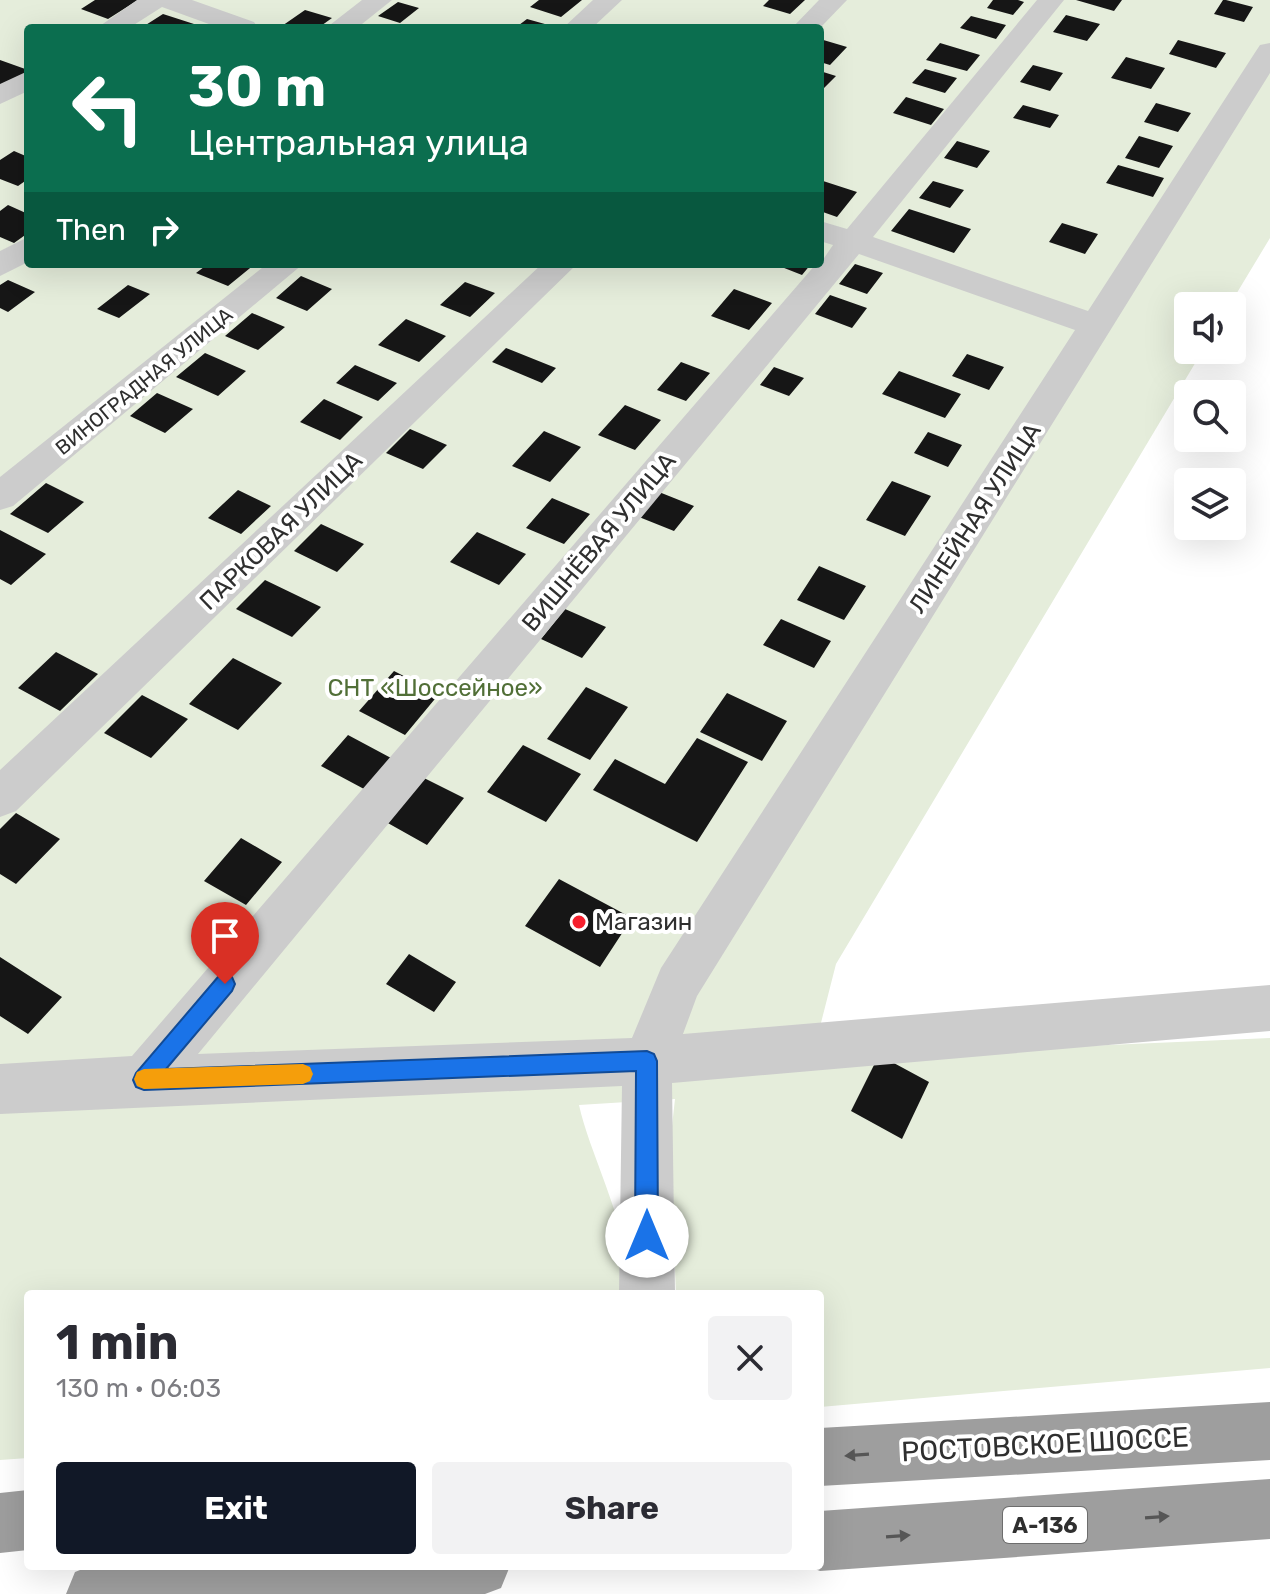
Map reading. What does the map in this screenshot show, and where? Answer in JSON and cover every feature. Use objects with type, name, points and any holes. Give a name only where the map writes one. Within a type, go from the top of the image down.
[{"type":"highway","name":"РОСТОВСКОЕ ШОССЕ","points":[[824,1457],[1270,1431]]},
{"type":"highway","name":"А-136","points":[[824,1541],[1270,1509]]},
{"type":"highway","points":[[0,1523],[24,1520]]},
{"type":"highway","points":[[97,1594],[424,1570]]},
{"type":"street","points":[[116,24],[155,0]]},
{"type":"street","points":[[167,0],[234,24]]},
{"type":"street","points":[[345,24],[379,0]]},
{"type":"street","points":[[581,24],[609,0]]},
{"type":"street","points":[[809,24],[834,0]]},
{"type":"street","name":"ВИШНЁВАЯ УЛИЦА","points":[[824,252],[1051,0]]},
{"type":"street","name":"ЛИНЕЙНАЯ УЛИЦА","points":[[647,1061],[678,984],[1270,51]]},
{"type":"street","points":[[0,96],[24,81]]},
{"type":"street","points":[[837,236],[1098,326]]},
{"type":"street","points":[[0,266],[24,250]]},
{"type":"street","name":"ВИНОГРАДНАЯ УЛИЦА","points":[[0,497],[282,268]]},
{"type":"street","name":"ПАРКОВАЯ УЛИЦА","points":[[0,798],[557,268]]},
{"type":"street","name":"ВИШНЁВАЯ УЛИЦА","points":[[144,1080],[811,268]]},
{"type":"street","points":[[0,1089],[144,1080],[647,1061],[1270,1008]]},
{"type":"street","points":[[647,1061],[647,1290]]},
{"type":"green space","name":"СНТ «Шоссейное»","points":[[0,0],[1270,0],[1270,238],[1237,292],[1174,292],[1174,364],[1195,364],[1185,380],[1174,380],[1174,399],[836,964],[811,1062],[879,1055],[1270,1038],[1270,1368],[824,1407],[824,1290],[676,1290],[670,1144],[675,1099],[579,1105],[619,1225],[628,1273],[626,1290],[24,1290],[24,1458],[0,1460]]},
{"type":"building","points":[[95,0],[138,0],[108,19],[81,9]]},
{"type":"building","points":[[539,0],[582,0],[561,17],[530,7]]},
{"type":"building","points":[[769,0],[805,0],[790,14],[763,6]]},
{"type":"building","points":[[993,0],[1024,2],[1013,15],[987,8]]},
{"type":"building","points":[[1076,0],[1122,0],[1114,11]]},
{"type":"building","points":[[1223,0],[1253,7],[1244,22],[1214,14]]},
{"type":"building","points":[[398,2],[419,8],[400,23],[378,16]]},
{"type":"building","points":[[305,10],[332,18],[324,24],[285,24]]},
{"type":"building","points":[[163,14],[194,24],[147,24]]},
{"type":"building","points":[[1066,15],[1100,24],[1087,41],[1053,32]]},
{"type":"building","points":[[971,16],[1006,25],[996,39],[960,28]]},
{"type":"building","points":[[527,19],[545,24],[520,24]]},
{"type":"building","points":[[824,40],[847,47],[830,65],[824,63]]},
{"type":"building","points":[[1178,40],[1226,53],[1216,68],[1169,54]]},
{"type":"building","points":[[940,43],[980,55],[967,71],[926,60]]},
{"type":"building","points":[[1126,57],[1165,68],[1151,89],[1111,78]]},
{"type":"building","points":[[0,60],[24,69],[24,75],[0,90]]},
{"type":"building","points":[[1033,65],[1063,73],[1050,91],[1020,82]]},
{"type":"building","points":[[925,69],[957,78],[945,93],[912,83]]},
{"type":"building","points":[[824,72],[836,76],[824,88]]},
{"type":"building","points":[[906,97],[944,109],[931,125],[893,113]]},
{"type":"building","points":[[1156,103],[1191,113],[1178,132],[1144,122]]},
{"type":"building","points":[[1023,105],[1059,115],[1050,128],[1013,118]]},
{"type":"building","points":[[1139,136],[1173,146],[1159,168],[1125,158]]},
{"type":"building","points":[[957,141],[990,151],[977,168],[944,158]]},
{"type":"building","points":[[14,151],[24,155],[24,182],[18,186],[0,179],[0,160]]},
{"type":"building","points":[[1118,165],[1164,178],[1153,197],[1106,183]]},
{"type":"building","points":[[824,181],[857,192],[837,217],[824,212]]},
{"type":"building","points":[[933,181],[964,190],[950,208],[919,198]]},
{"type":"building","points":[[8,205],[24,212],[24,236],[14,243],[0,237],[0,211]]},
{"type":"building","points":[[909,209],[971,229],[954,253],[891,231]]},
{"type":"building","points":[[1062,223],[1098,234],[1085,254],[1049,242]]},
{"type":"building","points":[[855,264],[883,273],[867,294],[839,284]]},
{"type":"building","points":[[203,268],[250,268],[228,286],[196,273]]},
{"type":"building","points":[[784,268],[808,268],[802,275]]},
{"type":"building","points":[[301,276],[332,289],[307,311],[276,298]]},
{"type":"building","points":[[8,280],[35,292],[8,312],[0,308],[0,285]]},
{"type":"building","points":[[465,282],[495,293],[470,317],[440,305]]},
{"type":"building","points":[[128,285],[150,294],[119,318],[97,309]]},
{"type":"building","points":[[734,289],[772,303],[749,330],[711,316]]},
{"type":"building","points":[[830,295],[867,308],[852,328],[815,314]]},
{"type":"building","points":[[252,313],[285,327],[258,350],[225,336]]},
{"type":"building","points":[[406,319],[446,336],[419,362],[378,345]]},
{"type":"building","points":[[506,348],[556,368],[542,383],[492,362]]},
{"type":"building","points":[[205,353],[246,371],[218,396],[176,377]]},
{"type":"building","points":[[967,354],[1004,367],[989,390],[952,376]]},
{"type":"building","points":[[681,362],[710,373],[686,401],[657,390]]},
{"type":"building","points":[[355,365],[397,383],[378,401],[336,383]]},
{"type":"building","points":[[774,367],[804,378],[789,396],[760,385]]},
{"type":"building","points":[[899,371],[961,394],[945,418],[882,394]]},
{"type":"building","points":[[157,393],[193,409],[165,433],[130,416]]},
{"type":"building","points":[[324,399],[363,417],[340,440],[300,422]]},
{"type":"building","points":[[625,405],[661,420],[635,450],[598,435]]},
{"type":"building","points":[[410,429],[447,445],[423,469],[386,453]]},
{"type":"building","points":[[544,431],[581,447],[550,482],[512,466]]},
{"type":"building","points":[[928,432],[962,445],[948,467],[914,453]]},
{"type":"building","points":[[892,481],[931,496],[905,536],[866,520]]},
{"type":"building","points":[[46,483],[84,502],[48,533],[10,514]]},
{"type":"building","points":[[238,490],[271,506],[241,534],[208,518]]},
{"type":"building","points":[[659,492],[694,506],[674,531],[639,517]]},
{"type":"building","points":[[552,498],[590,514],[564,544],[526,528]]},
{"type":"building","points":[[321,524],[364,544],[337,572],[294,551]]},
{"type":"building","points":[[0,530],[46,554],[11,585],[0,579]]},
{"type":"building","points":[[477,532],[526,554],[499,585],[450,562]]},
{"type":"building","points":[[819,566],[866,586],[844,620],[797,600]]},
{"type":"building","points":[[265,580],[321,607],[292,637],[236,609]]},
{"type":"building","points":[[565,609],[606,627],[582,658],[541,639]]},
{"type":"building","points":[[781,619],[831,641],[814,668],[763,645]]},
{"type":"building","points":[[56,652],[98,674],[60,711],[18,688]]},
{"type":"building","points":[[233,658],[282,683],[238,730],[189,704]]},
{"type":"building","points":[[394,671],[439,694],[405,735],[359,711]]},
{"type":"building","points":[[586,687],[628,707],[590,760],[547,739]]},
{"type":"building","points":[[727,693],[787,721],[762,761],[700,732]]},
{"type":"building","points":[[142,695],[188,719],[151,758],[104,733]]},
{"type":"building","points":[[348,735],[391,758],[364,789],[321,766]]},
{"type":"building","points":[[697,738],[748,762],[697,842],[593,790],[615,759],[665,784]]},
{"type":"building","points":[[523,745],[581,774],[546,822],[487,792]]},
{"type":"building","points":[[422,777],[464,798],[427,845],[386,822]]},
{"type":"building","points":[[16,813],[60,839],[16,884],[0,874],[0,829]]},
{"type":"building","points":[[241,838],[282,862],[246,905],[204,881]]},
{"type":"building","name":"Магазин","points":[[559,879],[632,918],[600,967],[525,926]]},
{"type":"building","points":[[409,954],[456,982],[434,1012],[386,984]]},
{"type":"building","points":[[0,957],[62,997],[28,1034],[0,1016]]},
{"type":"building","points":[[879,1055],[929,1082],[902,1139],[851,1111]]},
{"type":"slow traffic","points":[[144,1079],[303,1074]]},
{"type":"place","name":"Магазин","points":[[579,922]]},
{"type":"route","points":[[225,984],[144,1080],[647,1061],[647,1236]]}]
